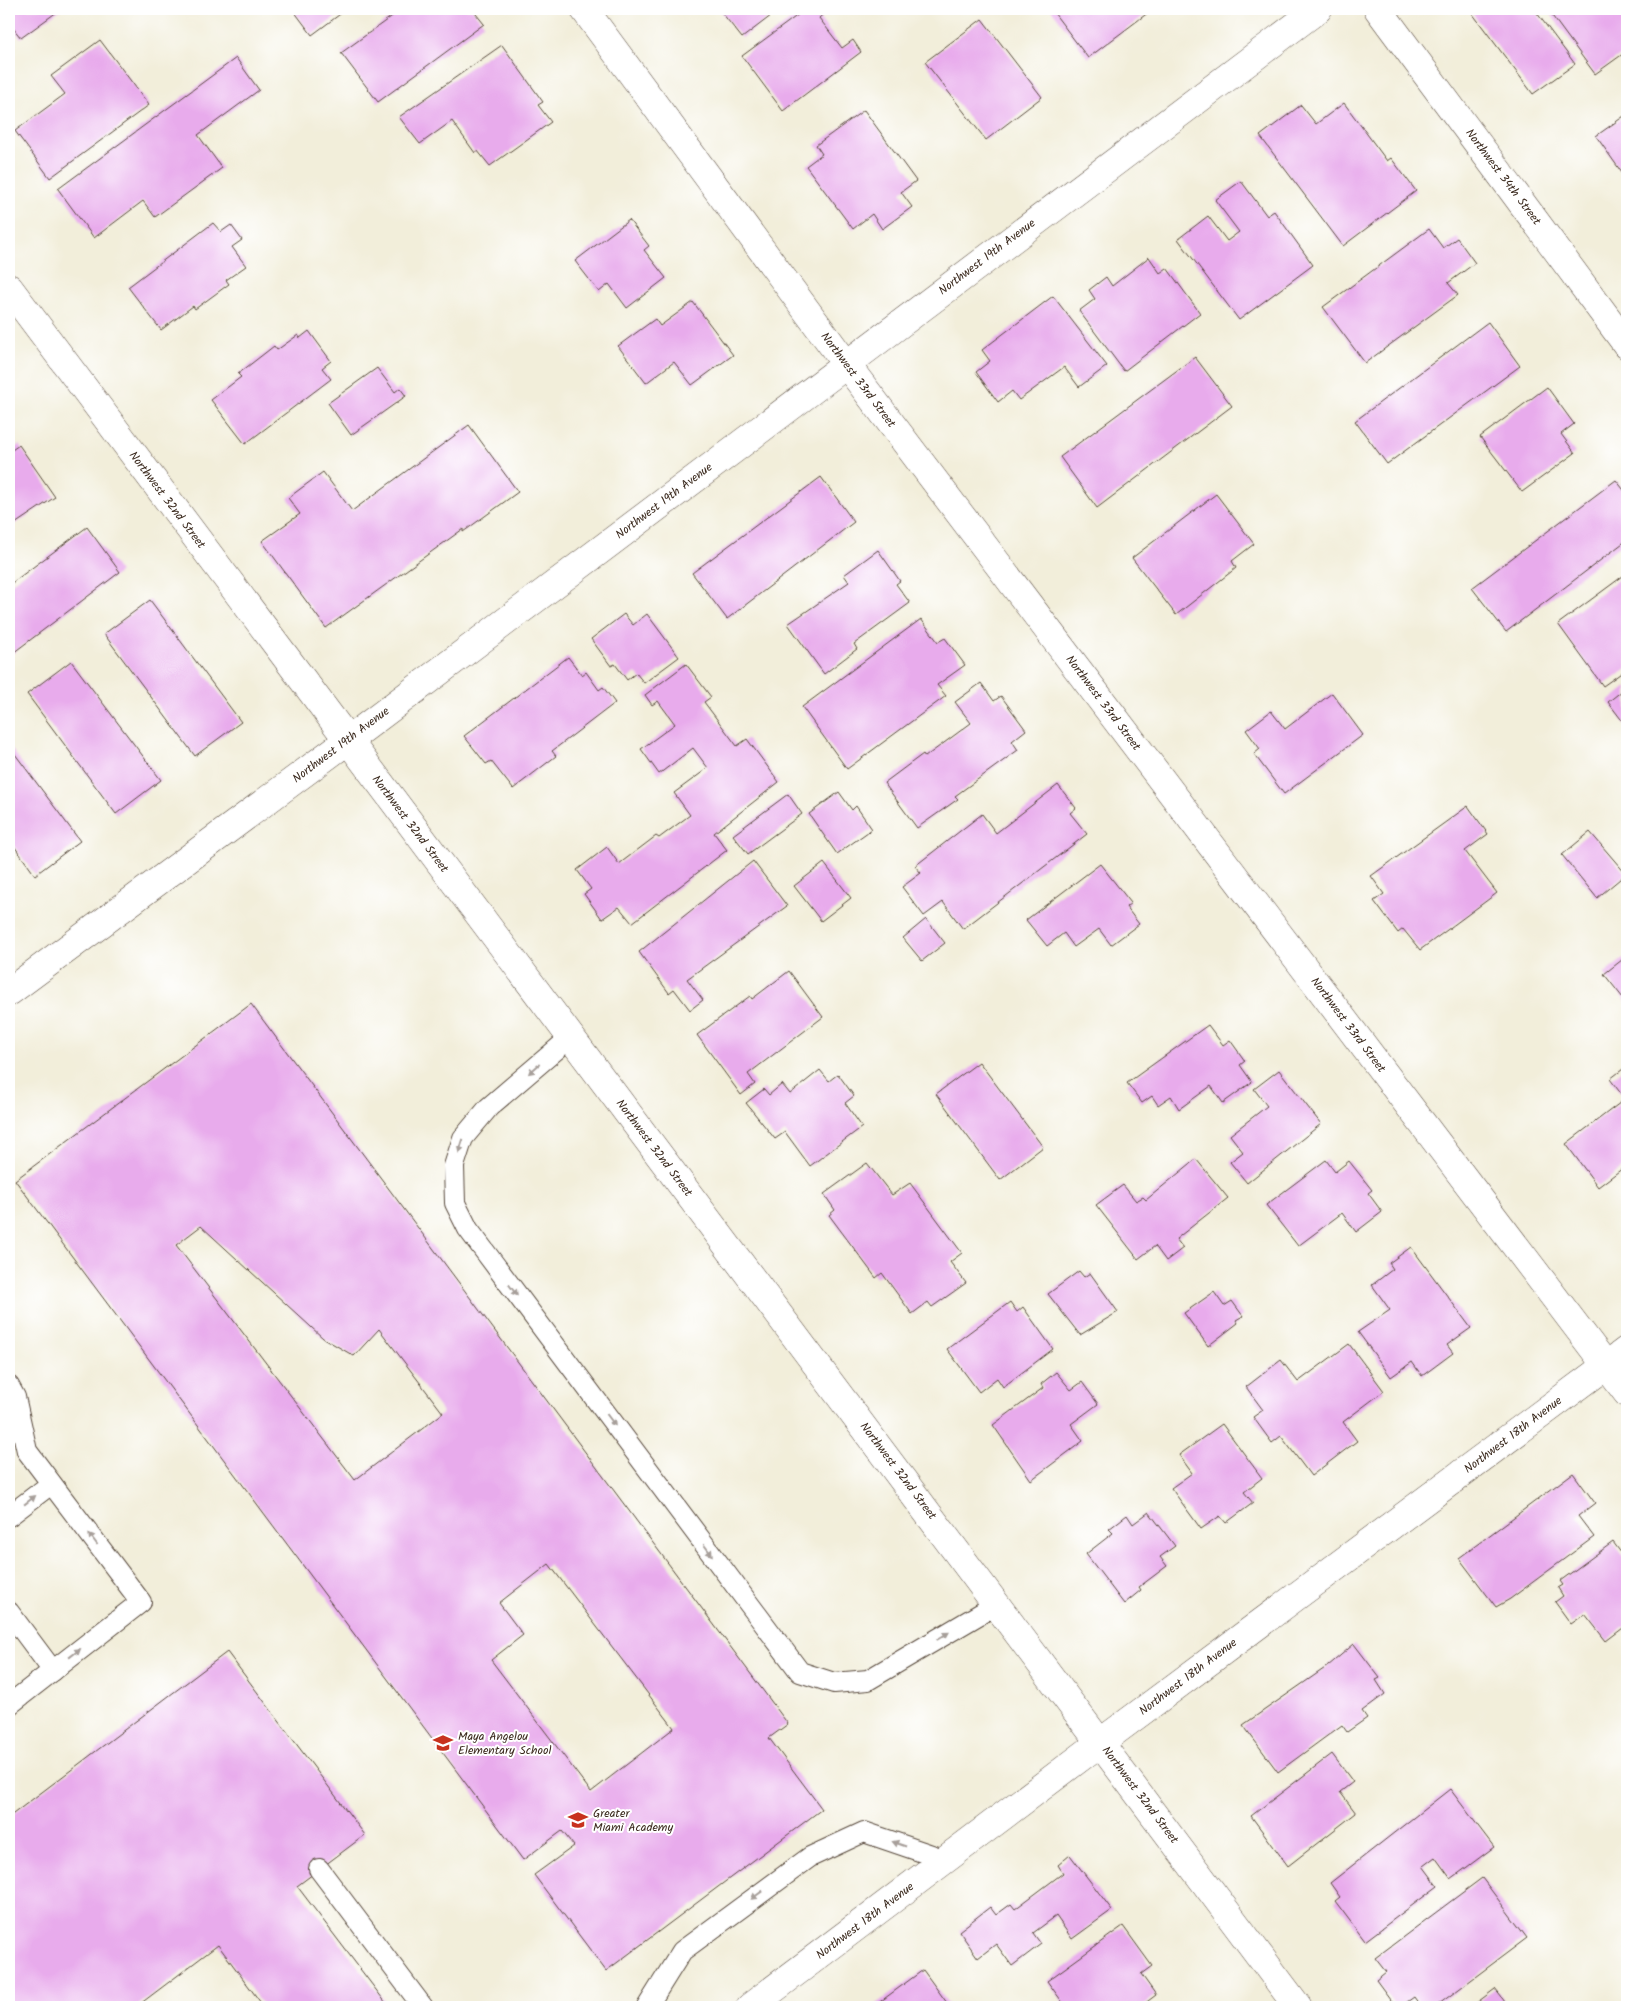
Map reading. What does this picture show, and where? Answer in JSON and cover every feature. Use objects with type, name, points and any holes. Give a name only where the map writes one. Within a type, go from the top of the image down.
[{"type":"street","name":"Northwest 33rd Street","points":[[584,9],[846,364],[1617,1358],[1627,1393]]},
{"type":"street","name":"Northwest 19th Avenue","points":[[9,992],[348,741],[1318,9]]},
{"type":"street","name":"Northwest 34th Street","points":[[1378,9],[1627,345]]},
{"type":"street","name":"Northwest 32nd Street","points":[[9,288],[998,1604],[1298,2007]]},
{"type":"street","name":"Northwest 18th Avenue","points":[[750,2007],[1100,1742],[1617,1358]]},
{"type":"lane","points":[[571,1037],[489,1107],[463,1138],[454,1166],[455,1203],[468,1230],[800,1672],[834,1683],[868,1680],[998,1604]]},
{"type":"lane","points":[[9,1386],[15,1397],[27,1451],[141,1602],[9,1705]]},
{"type":"lane","points":[[9,1516],[51,1484]]},
{"type":"lane","points":[[9,1612],[53,1671]]},
{"type":"lane","points":[[647,2007],[682,1951],[810,1857],[864,1832],[946,1860]]},
{"type":"lane","points":[[319,1870],[423,2007]]},
{"type":"building","points":[[9,9],[61,9],[21,38],[9,23]]},
{"type":"building","points":[[297,9],[347,9],[312,35],[294,11]]},
{"type":"building","points":[[402,9],[472,9],[484,24],[378,102],[341,53]]},
{"type":"building","points":[[719,9],[780,9],[742,38]]},
{"type":"building","points":[[806,9],[827,9],[819,18],[842,48],[853,40],[861,52],[783,111],[742,56]]},
{"type":"building","points":[[1051,9],[1153,9],[1088,58]]},
{"type":"building","points":[[1469,9],[1534,9],[1575,64],[1533,94]]},
{"type":"building","points":[[1547,9],[1626,9],[1627,51],[1595,74]]},
{"type":"building","points":[[982,19],[1042,97],[986,140],[925,62]]},
{"type":"building","points":[[100,40],[149,105],[50,178],[15,131],[65,94],[51,76]]},
{"type":"building","points":[[502,45],[543,102],[538,105],[551,122],[490,166],[477,150],[475,153],[452,121],[420,144],[399,117]]},
{"type":"building","points":[[236,58],[259,90],[198,135],[222,168],[155,217],[143,201],[94,238],[58,189]]},
{"type":"building","points":[[1344,103],[1387,161],[1391,158],[1416,191],[1343,246],[1260,136],[1301,105],[1316,124]]},
{"type":"building","points":[[864,110],[916,181],[901,192],[912,207],[882,229],[872,214],[853,229],[806,166],[822,154],[816,145]]},
{"type":"building","points":[[1627,114],[1627,180],[1596,136]]},
{"type":"building","points":[[1241,181],[1267,216],[1274,211],[1313,265],[1239,320],[1178,239],[1208,216],[1227,241],[1239,232],[1215,200]]},
{"type":"building","points":[[629,220],[649,246],[644,250],[666,278],[627,308],[609,284],[599,292],[575,261]]},
{"type":"building","points":[[213,223],[221,232],[231,225],[242,240],[232,247],[246,266],[226,280],[229,284],[195,309],[193,306],[161,330],[128,287]]},
{"type":"building","points":[[1429,229],[1443,248],[1457,238],[1475,263],[1448,283],[1458,295],[1365,363],[1323,307]]},
{"type":"building","points":[[1149,257],[1160,273],[1167,268],[1200,313],[1124,371],[1079,311],[1095,299],[1089,290],[1106,277],[1112,286]]},
{"type":"building","points":[[1053,296],[1107,366],[1079,387],[1064,367],[1019,400],[1012,391],[998,402],[976,372],[990,361],[982,350]]},
{"type":"building","points":[[693,302],[733,355],[692,385],[674,362],[646,383],[618,346],[655,319],[660,326]]},
{"type":"building","points":[[1488,322],[1520,366],[1387,464],[1355,421]]},
{"type":"building","points":[[309,331],[331,361],[322,368],[331,379],[245,444],[211,400],[241,377],[238,374],[274,346],[277,350],[298,335],[300,338]]},
{"type":"building","points":[[1195,357],[1232,406],[1097,508],[1060,457]]},
{"type":"building","points":[[377,368],[395,392],[400,388],[406,396],[351,435],[328,403]]},
{"type":"building","points":[[1547,387],[1574,424],[1561,434],[1575,453],[1522,492],[1480,437]]},
{"type":"building","points":[[469,425],[518,492],[463,532],[463,529],[326,628],[262,541],[300,514],[288,498],[323,472],[352,511]]},
{"type":"building","points":[[19,445],[55,497],[9,528],[9,452]]},
{"type":"building","points":[[821,477],[854,522],[727,619],[692,573]]},
{"type":"building","points":[[1616,480],[1627,494],[1627,540],[1506,632],[1472,588]]},
{"type":"building","points":[[1216,494],[1254,544],[1232,561],[1236,568],[1176,615],[1132,558]]},
{"type":"building","points":[[87,527],[120,572],[9,656],[9,585]]},
{"type":"building","points":[[878,550],[900,581],[896,584],[910,603],[854,644],[857,649],[824,674],[788,624],[849,582],[844,575]]},
{"type":"building","points":[[1627,573],[1627,669],[1603,686],[1558,624]]},
{"type":"building","points":[[150,600],[241,722],[195,756],[104,634]]},
{"type":"building","points":[[624,614],[633,625],[647,614],[679,657],[644,683],[636,673],[627,680],[615,664],[611,666],[591,639]]},
{"type":"building","points":[[921,619],[938,642],[945,638],[965,665],[937,685],[946,696],[847,769],[802,707]]},
{"type":"building","points":[[568,657],[582,675],[586,672],[599,690],[603,687],[615,703],[552,751],[556,756],[513,789],[491,761],[486,764],[464,736]]},
{"type":"building","points":[[71,661],[161,780],[116,814],[27,694]]},
{"type":"building","points":[[686,664],[711,697],[704,702],[737,746],[747,739],[779,782],[714,833],[727,850],[632,923],[619,907],[602,919],[584,894],[591,889],[577,870],[607,847],[619,864],[656,836],[659,838],[690,815],[674,793],[708,768],[693,748],[659,774],[641,749],[675,724],[658,701],[652,705],[645,695]]},
{"type":"building","points":[[981,683],[994,701],[1001,696],[1026,730],[1012,741],[1018,750],[955,796],[958,799],[917,828],[884,783],[923,754],[925,757],[971,723],[955,702]]},
{"type":"building","points":[[1627,687],[1627,727],[1608,702]]},
{"type":"building","points":[[1332,693],[1363,735],[1284,794],[1254,754],[1260,749],[1246,730],[1271,711],[1285,729]]},
{"type":"building","points":[[9,746],[80,841],[35,875],[9,839]]},
{"type":"building","points":[[1058,785],[1076,808],[1070,813],[1087,834],[963,929],[943,902],[924,916],[902,887],[921,873],[915,866],[982,814],[996,833]]},
{"type":"building","points":[[839,792],[852,810],[856,806],[872,829],[837,854],[809,814]]},
{"type":"building","points":[[788,794],[802,814],[748,854],[733,835]]},
{"type":"building","points":[[1468,806],[1488,834],[1465,851],[1497,893],[1420,950],[1403,929],[1398,933],[1374,901],[1384,894],[1371,876]]},
{"type":"building","points":[[1590,832],[1626,874],[1597,898],[1562,855]]},
{"type":"building","points":[[753,861],[787,906],[687,979],[703,1000],[690,1010],[674,989],[669,993],[639,952]]},
{"type":"building","points":[[824,863],[851,898],[821,921],[794,886]]},
{"type":"building","points":[[1100,864],[1131,903],[1126,907],[1139,924],[1111,945],[1099,929],[1074,947],[1064,933],[1047,946],[1026,920]]},
{"type":"building","points":[[926,919],[945,943],[922,961],[903,938]]},
{"type":"building","points":[[1627,956],[1627,1003],[1604,974]]},
{"type":"building","points":[[789,971],[823,1017],[748,1074],[755,1084],[741,1095],[697,1035],[750,996],[752,999]]},
{"type":"building","points":[[251,1004],[788,1724],[769,1738],[822,1809],[606,1971],[534,1875],[574,1846],[562,1831],[523,1860],[15,1180]],"holes":[[[201,1226],[323,1338],[354,1356],[379,1329],[443,1413],[355,1480],[176,1245]],[[549,1564],[674,1728],[591,1792],[491,1660],[523,1635],[499,1603]]]},
{"type":"building","points":[[1208,1025],[1223,1045],[1230,1040],[1245,1061],[1240,1065],[1252,1082],[1223,1103],[1211,1086],[1179,1109],[1171,1096],[1158,1105],[1152,1096],[1142,1103],[1127,1083]]},
{"type":"building","points":[[979,1062],[1043,1147],[1000,1180],[936,1094]]},
{"type":"building","points":[[1627,1066],[1627,1165],[1598,1187],[1566,1144],[1625,1099],[1610,1079]]},
{"type":"building","points":[[820,1070],[829,1081],[838,1074],[854,1096],[845,1103],[862,1127],[810,1166],[785,1132],[775,1139],[746,1103],[764,1089],[769,1095],[782,1084],[790,1094]]},
{"type":"building","points":[[1279,1070],[1321,1124],[1247,1183],[1230,1162],[1243,1152],[1230,1135],[1267,1106],[1254,1089]]},
{"type":"building","points":[[1196,1159],[1228,1198],[1176,1239],[1183,1248],[1166,1261],[1155,1246],[1138,1259],[1096,1205],[1123,1185],[1136,1201],[1143,1197],[1146,1200]]},
{"type":"building","points":[[1326,1160],[1335,1172],[1349,1161],[1372,1190],[1368,1193],[1382,1212],[1356,1232],[1342,1213],[1298,1246],[1266,1205]]},
{"type":"building","points":[[867,1163],[892,1195],[910,1183],[962,1253],[950,1262],[966,1283],[932,1307],[928,1302],[912,1314],[882,1273],[876,1278],[829,1215],[835,1210],[824,1194]]},
{"type":"building","points":[[1411,1247],[1471,1328],[1447,1345],[1453,1353],[1422,1376],[1412,1362],[1391,1377],[1358,1332],[1390,1310],[1372,1285],[1393,1269],[1389,1263]]},
{"type":"building","points":[[1079,1271],[1084,1277],[1090,1273],[1118,1312],[1080,1335],[1048,1294]]},
{"type":"building","points":[[1214,1292],[1224,1306],[1232,1301],[1243,1316],[1236,1320],[1238,1323],[1208,1346],[1184,1313]]},
{"type":"building","points":[[1010,1302],[1017,1312],[1023,1307],[1053,1349],[1003,1387],[997,1378],[979,1392],[947,1349]]},
{"type":"building","points":[[1349,1344],[1384,1391],[1343,1422],[1357,1441],[1311,1476],[1281,1436],[1272,1443],[1253,1417],[1263,1410],[1246,1387],[1281,1360],[1298,1382]]},
{"type":"building","points":[[1056,1372],[1071,1390],[1082,1382],[1098,1404],[1071,1424],[1083,1441],[1031,1480],[993,1425],[1043,1388],[1041,1384]]},
{"type":"building","points":[[1222,1424],[1262,1478],[1244,1492],[1253,1503],[1226,1523],[1220,1516],[1201,1529],[1171,1488],[1192,1473],[1179,1455]]},
{"type":"building","points":[[1573,1473],[1595,1503],[1578,1516],[1594,1537],[1510,1599],[1496,1607],[1459,1558]]},
{"type":"building","points":[[1149,1512],[1175,1546],[1160,1557],[1167,1566],[1139,1587],[1141,1590],[1124,1604],[1086,1554],[1113,1533],[1109,1529],[1127,1515],[1133,1524]]},
{"type":"building","points":[[1613,1542],[1625,1558],[1627,1557],[1627,1625],[1606,1641],[1585,1614],[1571,1624],[1555,1602],[1563,1596],[1558,1588],[1563,1585],[1560,1581]]},
{"type":"building","points":[[1354,1644],[1380,1678],[1376,1680],[1385,1694],[1362,1711],[1367,1718],[1347,1732],[1342,1725],[1278,1772],[1243,1725],[1328,1666]]},
{"type":"building","points":[[227,1652],[365,1835],[297,1886],[389,2007],[264,2007],[218,1945],[136,2007],[14,2007],[9,2001],[9,1817]]},
{"type":"building","points":[[1332,1754],[1353,1782],[1340,1792],[1356,1813],[1288,1866],[1251,1816]]},
{"type":"building","points":[[1450,1789],[1494,1847],[1451,1879],[1435,1857],[1423,1866],[1438,1886],[1365,1941],[1335,1901],[1340,1897],[1330,1883]]},
{"type":"building","points":[[1070,1855],[1112,1910],[1072,1939],[1056,1916],[1033,1933],[1041,1944],[1012,1966],[996,1944],[978,1958],[959,1931],[990,1907],[996,1915],[1011,1904],[1015,1909],[1063,1873],[1058,1865]]},
{"type":"building","points":[[1482,1878],[1527,1938],[1435,2007],[1421,2007],[1414,1997],[1400,2007],[1396,2007],[1376,1980],[1386,1972],[1375,1958]]},
{"type":"building","points":[[1123,1926],[1152,1966],[1141,1974],[1156,1995],[1140,2007],[1066,2007],[1047,1981]]},
{"type":"building","points":[[923,1970],[950,2007],[873,2007]]},
{"type":"building","points":[[1495,1989],[1509,2007],[1471,2007]]},
{"type":"place","name":"Maya Angelou Elementary School","points":[[443,1743]]},
{"type":"place","name":"Greater Miami Academy","points":[[578,1820]]}]
